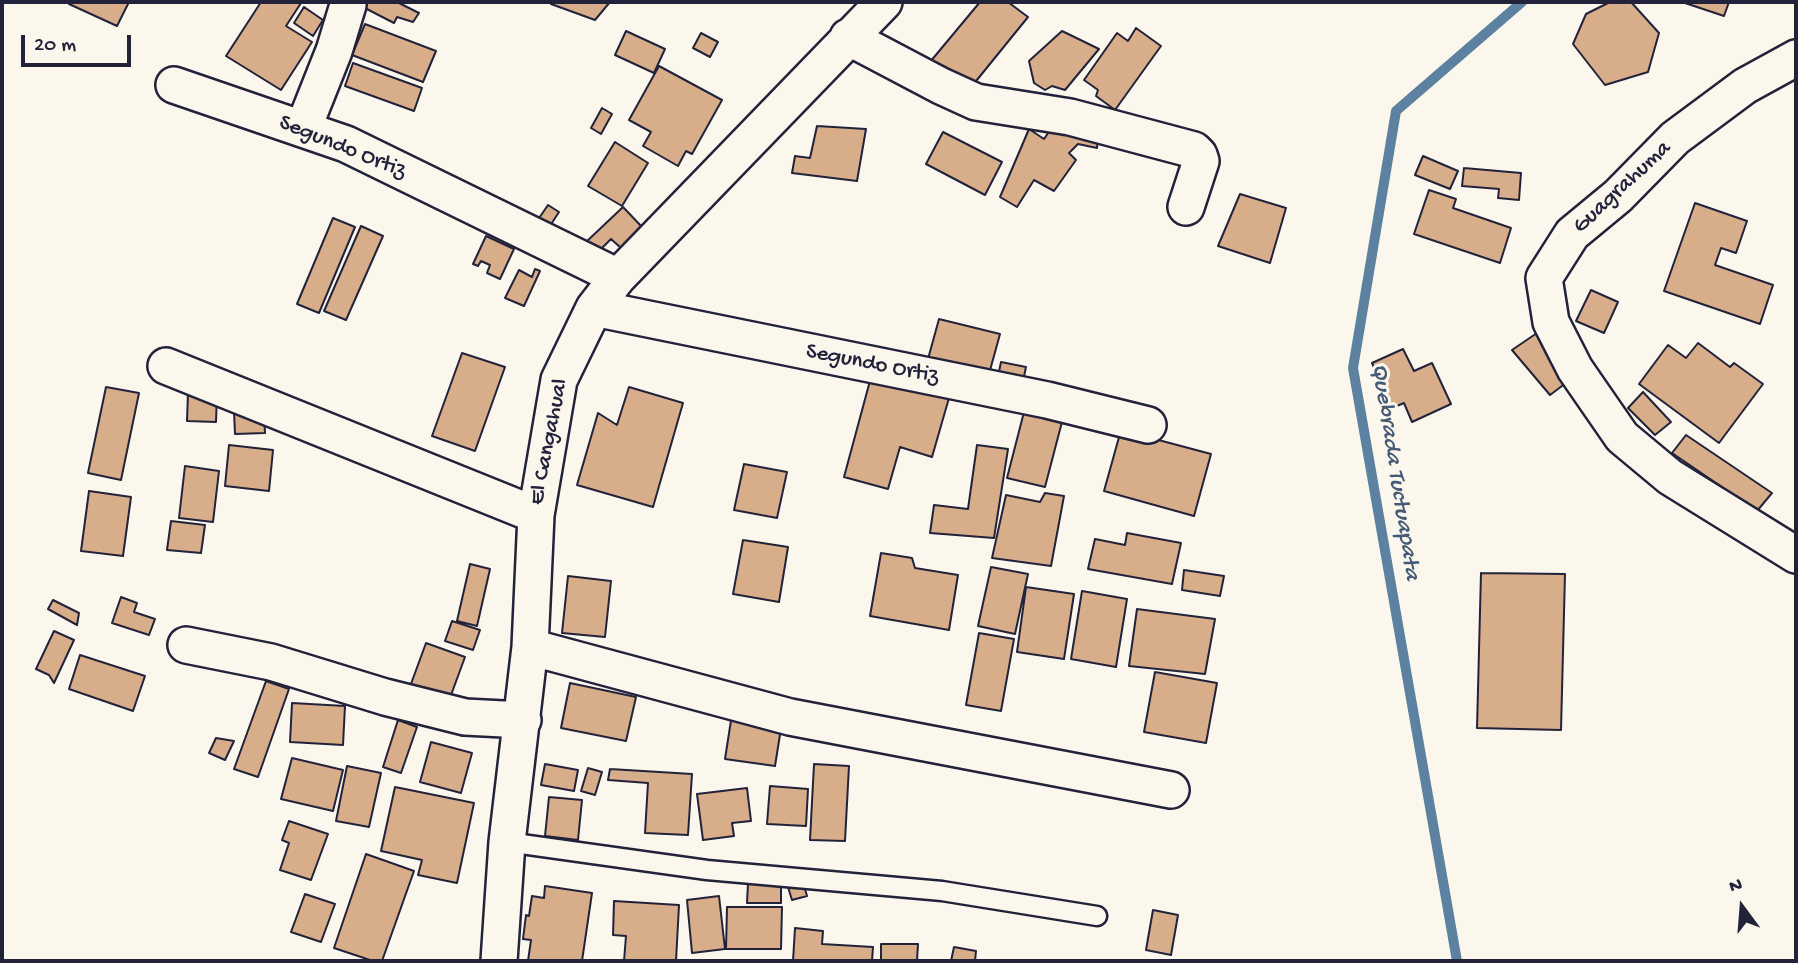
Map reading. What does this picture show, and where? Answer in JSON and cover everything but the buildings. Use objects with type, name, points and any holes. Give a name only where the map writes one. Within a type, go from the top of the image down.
[{"type":"street","name":"El Cangahual","points":[[499,961],[507,842],[530,648],[536,515],[559,380],[594,308],[618,277],[884,2]]},
{"type":"street","points":[[303,129],[334,51],[348,5]]},
{"type":"street","points":[[848,37],[976,102],[1070,117],[1194,150],[1201,161],[1186,207]]},
{"type":"street","name":"Guagrahuma","points":[[1796,58],[1745,86],[1675,138],[1618,196],[1572,234],[1544,278],[1551,323],[1575,369],[1622,437],[1670,477],[1796,555]]},
{"type":"street","name":"Segundo Ortiz","points":[[174,85],[346,144],[618,277]]},
{"type":"street","name":"Segundo Ortiz","points":[[594,308],[1047,400],[1148,425]]},
{"type":"street","points":[[166,366],[536,515]]},
{"type":"street","points":[[186,645],[271,662],[385,697],[465,717],[523,720]]},
{"type":"street","points":[[530,648],[790,717],[1171,790]]},
{"type":"lane","points":[[507,842],[707,870],[943,891],[1097,916]]},
{"type":"waterway","name":"Quebrada Tuctuapata","points":[[1457,961],[1353,368],[1396,111],[1522,2]]}]
